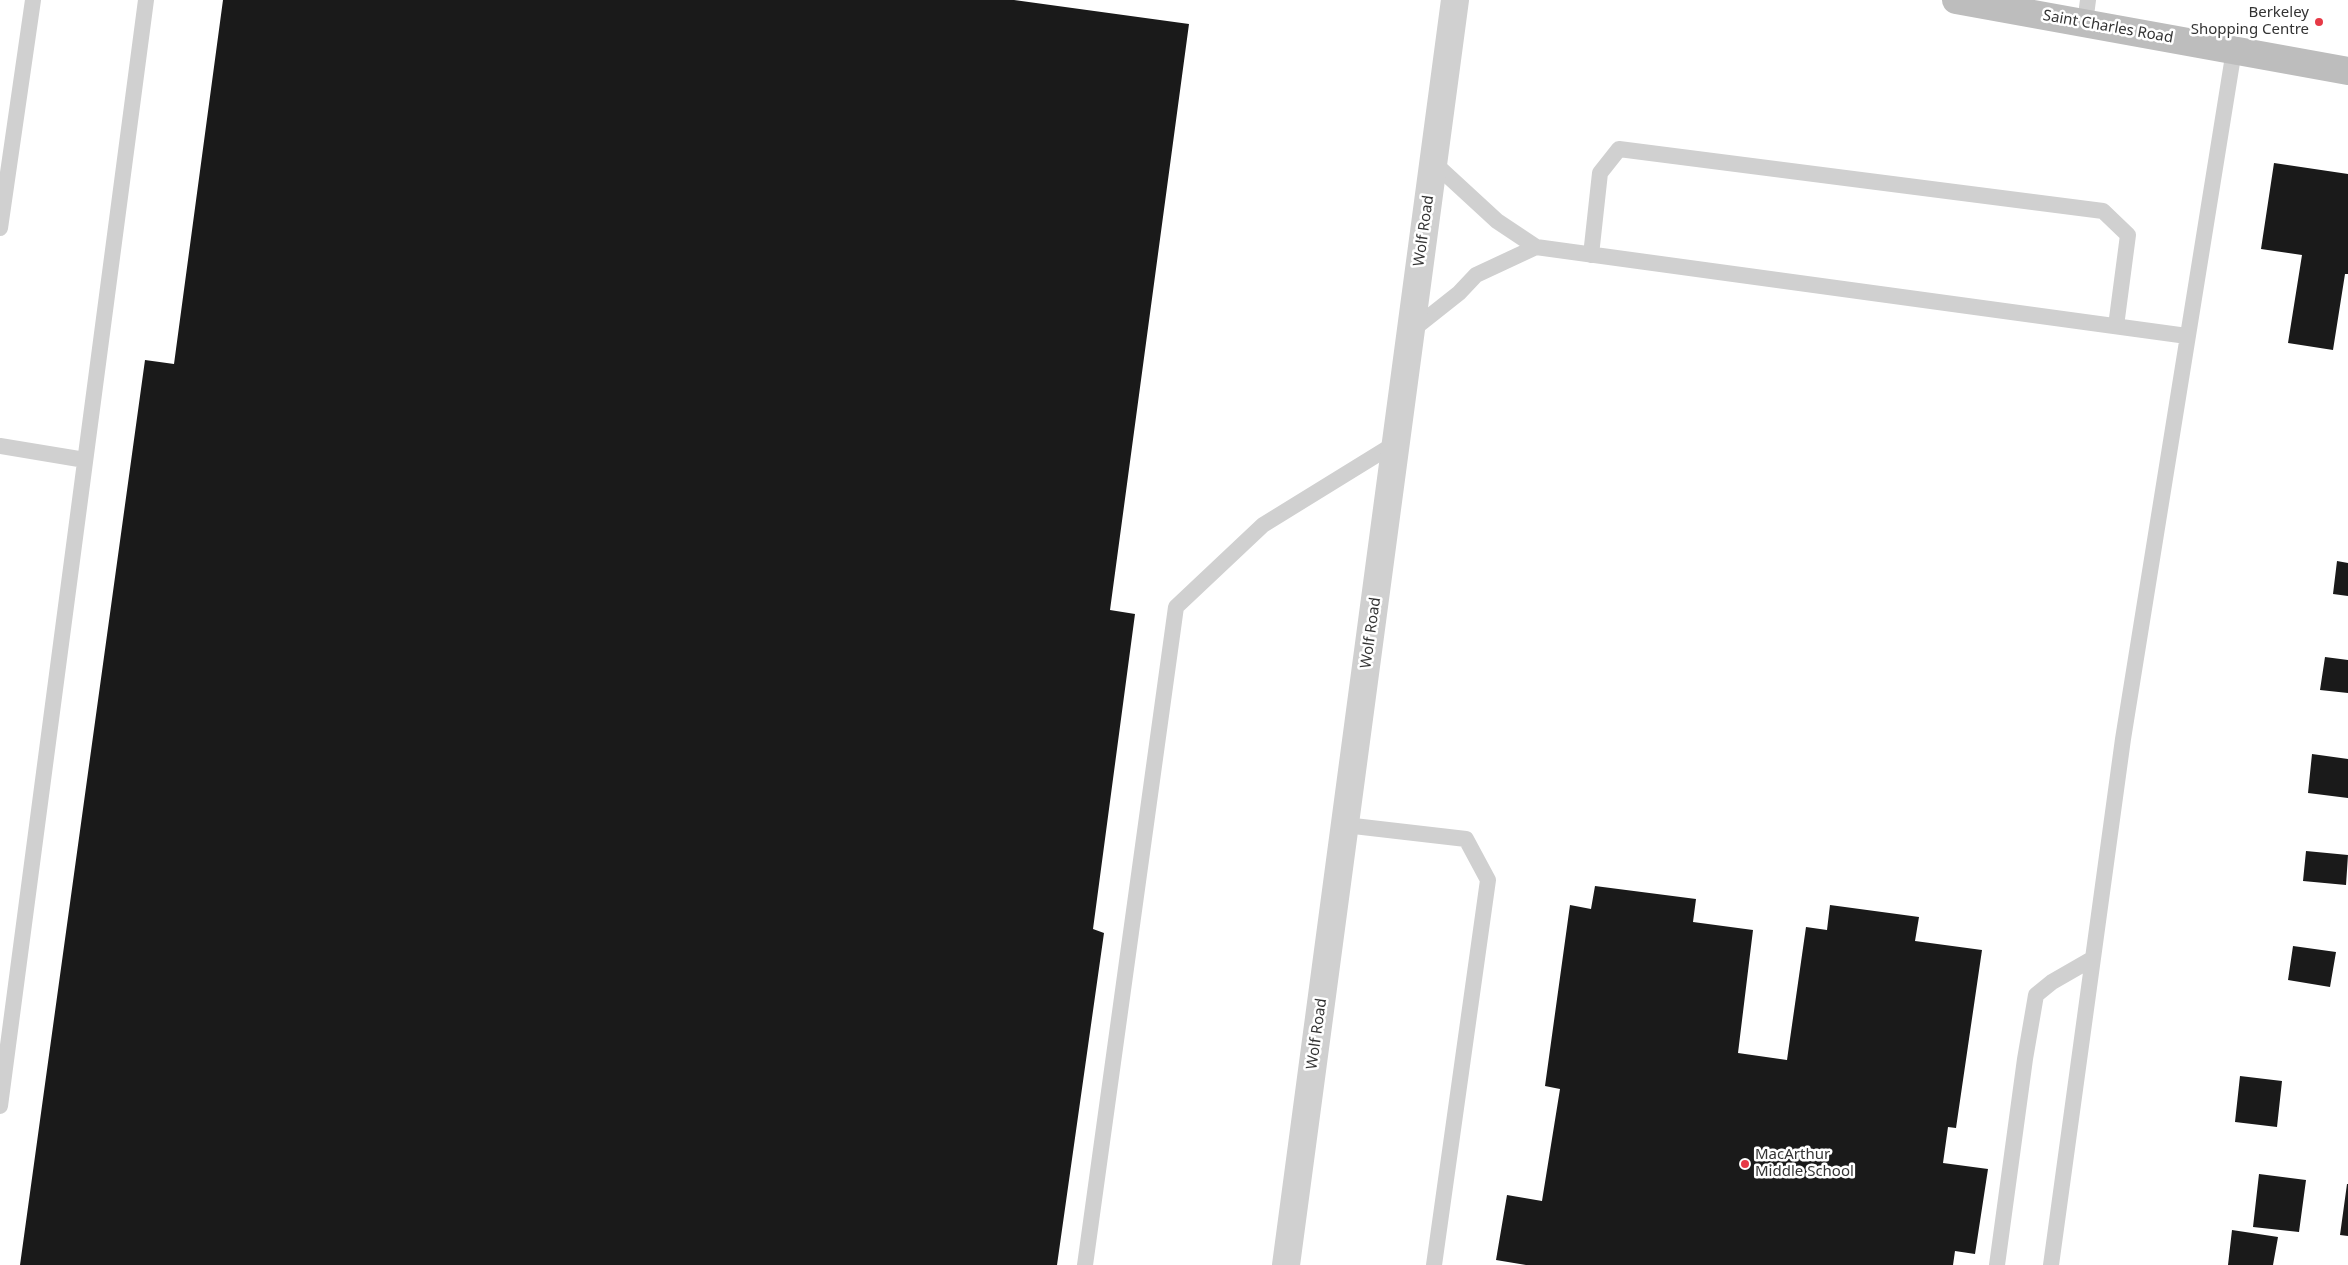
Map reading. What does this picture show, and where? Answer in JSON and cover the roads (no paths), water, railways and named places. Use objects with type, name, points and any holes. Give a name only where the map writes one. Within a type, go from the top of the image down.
[{"type":"main road","name":"Saint Charles Road","points":[[1956,0],[2087,11],[2234,50],[2348,71]]},
{"type":"street","name":"Wolf Road","points":[[1286,1265],[1455,0]]},
{"type":"lane","points":[[0,228],[33,0]]},
{"type":"lane","points":[[0,1106],[146,0]]},
{"type":"lane","points":[[2051,1265],[2125,730],[2234,50]]},
{"type":"lane","points":[[1591,254],[1600,173],[1619,149],[2104,211],[2128,235],[2116,326]]},
{"type":"lane","points":[[1434,163],[1498,221],[1536,247],[2187,336]]},
{"type":"lane","points":[[1411,331],[1459,293],[1476,275],[1536,247]]},
{"type":"lane","points":[[1085,1265],[1176,607],[1263,524],[1396,443]]},
{"type":"lane","points":[[0,446],[85,460]]},
{"type":"lane","points":[[1345,825],[1466,839],[1488,880],[1434,1265]]},
{"type":"lane","points":[[1997,1265],[2025,1059],[2036,995],[2052,982],[2092,959]]},
{"type":"place","name":"Berkeley Shopping Centre","points":[[2319,22]]},
{"type":"place","name":"MacArthur Middle School","points":[[1745,1164]]}]
